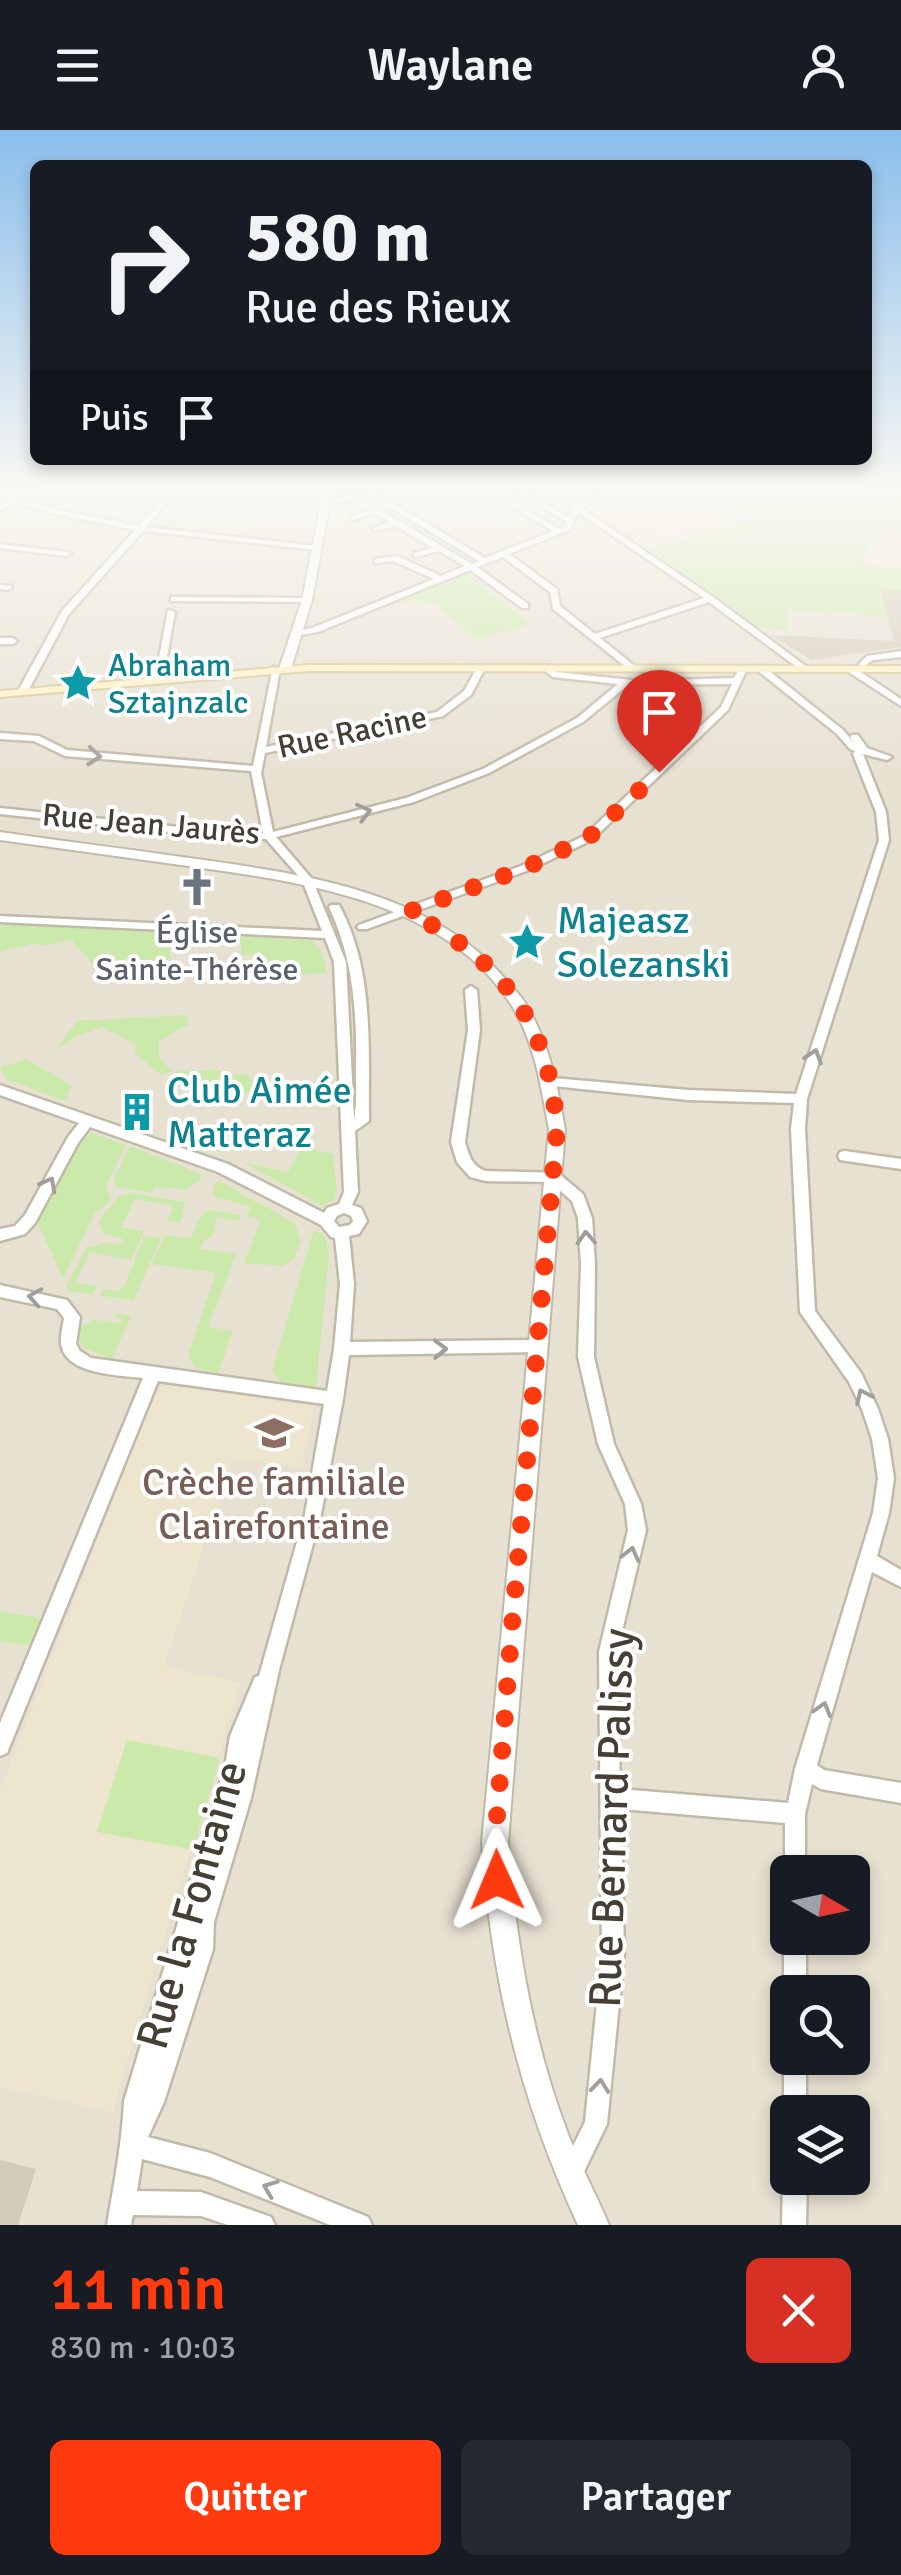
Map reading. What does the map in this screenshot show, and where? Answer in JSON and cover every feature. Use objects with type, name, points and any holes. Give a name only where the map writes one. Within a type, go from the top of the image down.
[{"type":"main road","points":[[807,668],[876,661],[896,669]]},
{"type":"main road","points":[[0,694],[281,669],[896,669]]},
{"type":"street","points":[[23,691],[64,613],[85,590]]},
{"type":"street","points":[[309,590],[297,634],[281,669],[256,769],[269,836],[307,879],[331,935],[343,983],[342,1071],[350,1192],[344,1208]]},
{"type":"street","points":[[297,634],[408,590]]},
{"type":"street","points":[[503,590],[525,606]]},
{"type":"street","points":[[552,590],[556,607],[633,668]]},
{"type":"street","points":[[698,590],[807,668]]},
{"type":"street","points":[[595,636],[710,598]]},
{"type":"street","points":[[174,599],[307,600]]},
{"type":"street","points":[[159,679],[171,612]]},
{"type":"street","points":[[0,641],[13,641]]},
{"type":"street","points":[[876,661],[901,654]]},
{"type":"street","name":"Rue Racine","points":[[260,752],[440,714],[468,693],[481,668]]},
{"type":"street","points":[[547,668],[553,674],[676,686],[736,682]]},
{"type":"street","points":[[364,928],[525,868],[588,838],[726,708],[742,668]]},
{"type":"street","points":[[760,668],[858,744],[901,767]]},
{"type":"street","points":[[850,669],[901,704]]},
{"type":"street","name":"Rue Jean Jaurès","points":[[0,810],[217,834],[269,836],[410,800],[486,771],[580,720],[626,682]]},
{"type":"street","points":[[0,736],[36,738],[65,753],[256,769]]},
{"type":"street","points":[[795,1855],[795,1814],[805,1769],[881,1513],[886,1478],[880,1438],[870,1409],[855,1378],[808,1312],[798,1128],[801,1099],[884,840],[881,812],[858,754],[858,744]]},
{"type":"street","points":[[0,836],[307,879],[374,898],[408,912],[486,962],[516,999],[532,1028],[553,1082],[557,1129],[495,1842],[499,1920],[518,2024],[542,2109],[594,2225]]},
{"type":"street","points":[[335,907],[349,932],[359,968],[362,1121],[348,1129]]},
{"type":"street","points":[[0,919],[331,935]]},
{"type":"street","points":[[471,990],[474,1030],[458,1142],[464,1162],[486,1176],[553,1177]]},
{"type":"street","points":[[553,1082],[801,1099]]},
{"type":"street","points":[[0,1090],[223,1168],[326,1221],[331,1230],[342,1234],[354,1230],[360,1221],[356,1212],[344,1208],[332,1212],[326,1221]]},
{"type":"street","points":[[0,1235],[20,1230],[30,1220],[88,1120]]},
{"type":"street","points":[[845,1156],[901,1164]]},
{"type":"street","name":"Rue Bernard Palissy","points":[[553,1177],[578,1198],[585,1218],[586,1356],[606,1444],[633,1504],[637,1530],[608,1652],[613,1954],[596,2124],[570,2177]]},
{"type":"street","name":"Rue la Fontaine","points":[[120,2214],[132,2145],[153,2102],[202,1949],[204,1922],[241,1798],[270,1670],[314,1514],[342,1349],[346,1284],[342,1234]]},
{"type":"street","points":[[0,1290],[62,1304],[72,1317],[68,1345],[75,1356],[88,1364],[335,1399]]},
{"type":"street","points":[[342,1349],[538,1346]]},
{"type":"street","points":[[0,1746],[153,1374]]},
{"type":"street","points":[[866,1559],[901,1579]]},
{"type":"street","points":[[805,1769],[820,1779],[901,1794]]},
{"type":"street","points":[[613,1798],[795,1814]]},
{"type":"street","points":[[132,2145],[210,2165],[360,2225]]},
{"type":"street","points":[[794,2195],[794,2225]]},
{"type":"street","points":[[120,2214],[200,2204],[263,2225]]},
{"type":"shaded area","points":[[0,590],[901,590],[901,2225],[0,2225]]},
{"type":"shaded area","points":[[173,1384],[311,1406],[313,1410],[302,1467],[232,1460],[164,1666],[241,1683],[112,2112],[0,2087],[0,1790],[153,1398],[162,1387]]},
{"type":"green space","points":[[420,590],[487,590],[532,625],[476,639],[433,602],[391,601]]},
{"type":"green space","points":[[702,590],[901,590],[901,628],[889,627],[886,616],[787,610],[788,630],[754,626]]},
{"type":"green space","points":[[0,924],[195,934],[173,943],[169,951],[173,966],[97,971],[72,940],[41,946],[35,943],[0,952]]},
{"type":"green space","points":[[227,935],[313,941],[322,953],[327,973],[292,975],[259,970],[261,955],[241,955],[242,944],[191,942]]},
{"type":"green space","points":[[187,1015],[188,1025],[159,1040],[159,1058],[172,1071],[220,1070],[223,1076],[246,1074],[257,1085],[275,1091],[266,1095],[222,1090],[197,1104],[197,1089],[173,1071],[161,1075],[134,1052],[136,1045],[103,1027],[56,1049],[77,1021]]},
{"type":"green space","points":[[26,1059],[72,1086],[65,1101],[6,1079],[0,1068]]},
{"type":"green space","points":[[92,1133],[126,1145],[106,1186],[111,1200],[95,1213],[63,1278],[37,1222],[81,1138]]},
{"type":"green space","points":[[130,1146],[201,1174],[200,1180],[187,1189],[154,1188],[152,1193],[116,1187],[113,1181]]},
{"type":"green space","points":[[302,1147],[333,1154],[337,1191],[334,1201],[321,1205],[242,1162],[288,1172]]},
{"type":"green space","points":[[219,1181],[295,1223],[301,1241],[294,1259],[281,1266],[244,1263],[261,1220],[247,1217],[251,1207],[214,1196],[214,1185]]},
{"type":"green space","points":[[131,1193],[185,1202],[180,1223],[167,1221],[174,1206],[135,1199],[121,1228],[144,1231],[131,1260],[90,1252],[75,1283],[97,1286],[93,1295],[67,1291],[86,1248],[122,1244],[123,1239],[103,1233],[98,1222],[119,1196]]},
{"type":"green space","points":[[210,1210],[241,1215],[238,1221],[217,1217],[212,1237],[204,1240],[200,1249],[236,1254],[208,1327],[233,1331],[219,1373],[195,1368],[188,1356],[216,1273],[152,1264],[165,1235],[191,1238],[200,1217]]},
{"type":"green space","points":[[314,1230],[325,1236],[329,1254],[316,1387],[281,1382],[272,1371]]},
{"type":"green space","points":[[144,1236],[161,1238],[134,1300],[100,1296],[103,1289],[118,1291],[124,1287]]},
{"type":"green space","points":[[114,1313],[131,1316],[112,1359],[84,1348],[79,1339],[82,1326],[94,1320],[119,1324],[122,1319],[113,1317]]},
{"type":"green space","points":[[0,1611],[43,1619],[32,1646],[0,1641]]},
{"type":"green space","points":[[127,1740],[220,1758],[193,1850],[97,1832]]},
{"type":"building","points":[[881,590],[901,591],[901,647],[812,660],[770,635],[894,641]]},
{"type":"building","points":[[0,2160],[36,2169],[18,2225],[0,2225]]},
{"type":"place","name":"Abraham Sztajnzalc","points":[[78,683]]},
{"type":"place","name":"Église Sainte-Thérèse","points":[[197,887]]},
{"type":"place","name":"Majeasz Solezanski","points":[[527,942]]},
{"type":"place","name":"Club Aimée Matteraz","points":[[137,1112]]},
{"type":"place","name":"Crèche familiale Clairefontaine","points":[[274,1433]]},
{"type":"route","points":[[497,1880],[495,1842],[512,1625],[557,1129],[553,1082],[516,999],[486,962],[408,912],[557,855],[588,838],[659,772]]}]
